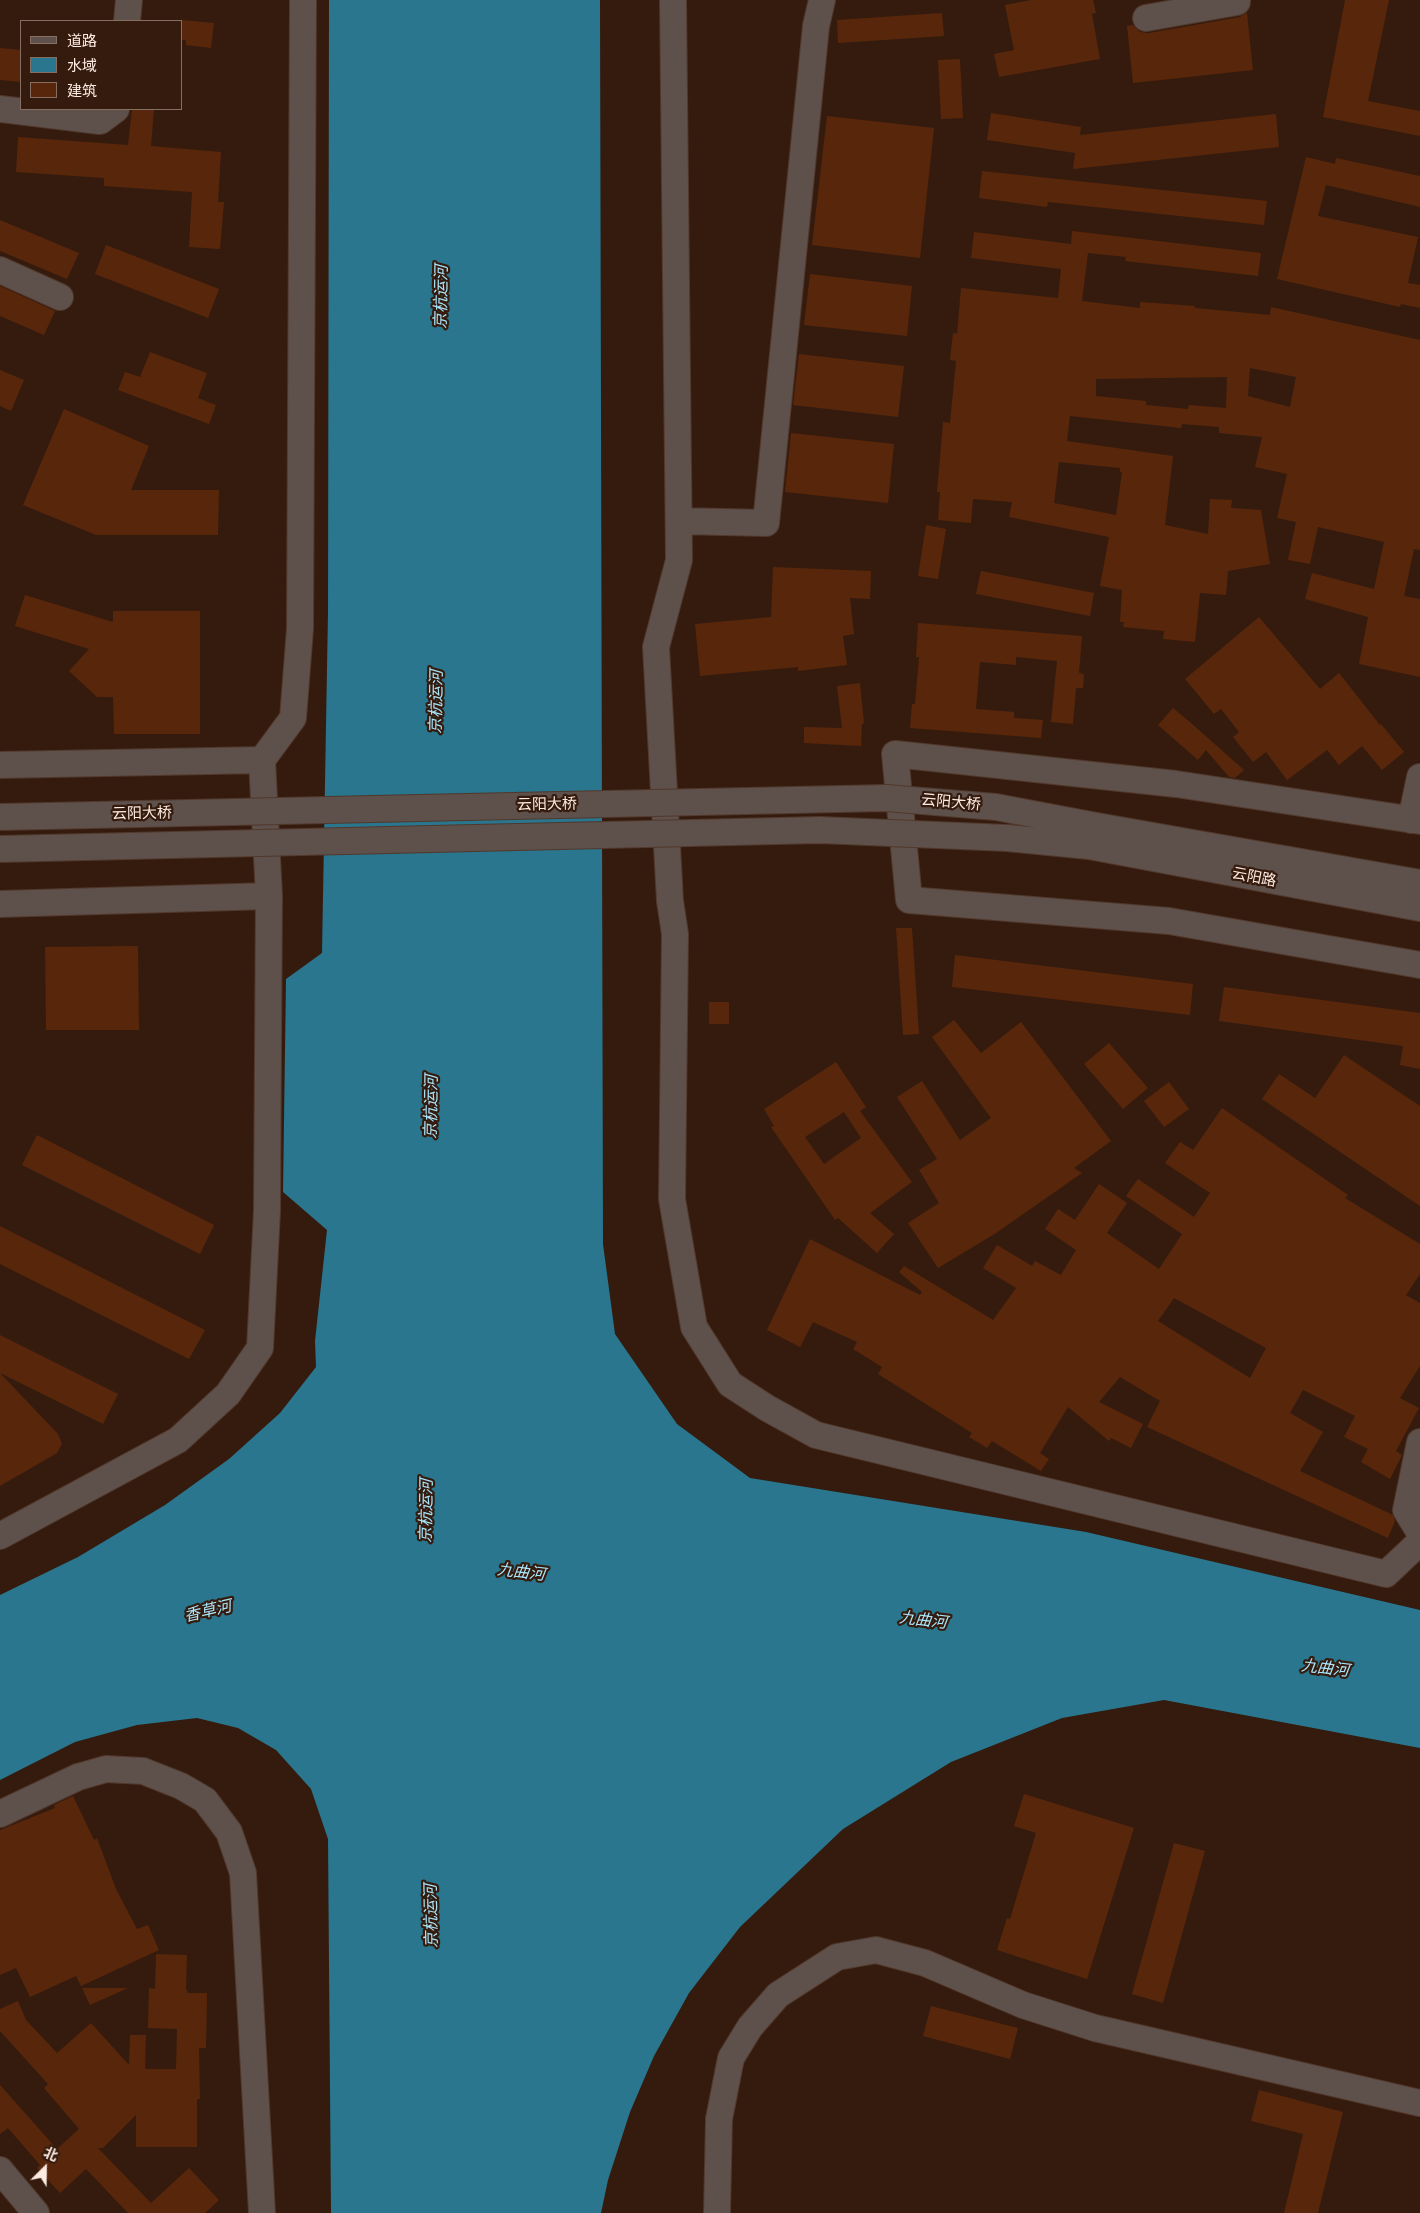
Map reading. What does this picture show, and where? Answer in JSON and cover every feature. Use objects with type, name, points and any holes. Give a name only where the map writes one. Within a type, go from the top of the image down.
[{"type":"street","points":[[127,20],[129,0]]},
{"type":"street","points":[[0,1536],[178,1440],[228,1394],[260,1348],[267,1211],[269,896],[262,760],[293,718],[300,630],[303,0]]},
{"type":"street","points":[[673,0],[680,560],[656,647],[670,901],[675,934],[672,1199],[694,1327],[730,1384],[767,1408],[816,1435],[1386,1574],[1420,1542]]},
{"type":"street","points":[[679,521],[766,523],[816,26],[822,0]]},
{"type":"street","points":[[1146,18],[1237,2],[1237,0]]},
{"type":"street","points":[[2,114],[100,121],[115,110]]},
{"type":"street","points":[[0,270],[60,297]]},
{"type":"street","points":[[1420,777],[1416,820],[1176,784],[895,754],[909,900],[1168,921],[1420,965]]},
{"type":"street","points":[[0,764],[262,760]]},
{"type":"street","name":"云阳大桥","points":[[0,817],[886,798],[996,807],[1090,835]]},
{"type":"street","name":"云阳大桥","points":[[0,849],[820,830],[1007,838],[1090,835]]},
{"type":"street","name":"云阳路","points":[[1090,835],[1420,883]]},
{"type":"street","name":"云阳路","points":[[1090,835],[1420,908]]},
{"type":"street","points":[[0,904],[269,896]]},
{"type":"street","points":[[1420,1442],[1406,1510],[1420,1533]]},
{"type":"street","points":[[0,1814],[78,1777],[106,1769],[143,1771],[181,1786],[205,1800],[229,1832],[243,1873],[262,2213]]},
{"type":"street","points":[[717,2213],[720,2119],[731,2058],[750,2027],[778,1995],[837,1957],[876,1950],[925,1963],[1023,2005],[1095,2028],[1420,2103]]},
{"type":"street","points":[[0,2170],[36,2213]]},
{"type":"water","points":[[329,0],[600,0],[603,1244],[615,1334],[677,1424],[750,1478],[1086,1532],[1420,1610],[1420,1748],[1164,1700],[1062,1718],[951,1762],[843,1829],[740,1927],[689,1993],[654,2056],[630,2112],[608,2180],[601,2213],[331,2213],[328,1839],[311,1789],[276,1750],[238,1728],[197,1718],[137,1725],[75,1742],[0,1780],[0,1595],[78,1557],[165,1505],[229,1459],[280,1413],[316,1367],[315,1341],[327,1230],[283,1192],[286,979],[322,953],[328,612]]},
{"type":"building","points":[[1031,0],[1093,0],[1096,13],[1092,14],[1100,59],[999,77],[994,54],[1014,50],[1005,5]]},
{"type":"building","points":[[1345,0],[1389,0],[1368,101],[1420,111],[1420,136],[1323,117]]},
{"type":"building","points":[[942,13],[944,36],[838,43],[837,20]]},
{"type":"building","points":[[1247,13],[1253,70],[1133,83],[1127,26],[1133,25],[1140,32],[1149,33],[1240,17]]},
{"type":"building","points":[[182,20],[214,23],[211,48],[186,45],[186,40],[182,40]]},
{"type":"building","points":[[0,48],[20,50],[20,82],[0,80]]},
{"type":"building","points":[[960,59],[963,118],[941,119],[938,60]]},
{"type":"building","points":[[132,110],[154,110],[151,146],[221,152],[218,202],[224,202],[220,249],[189,247],[192,192],[104,186],[104,178],[16,172],[18,137],[128,145]]},
{"type":"building","points":[[991,113],[1081,127],[1080,135],[1276,114],[1279,147],[1073,169],[1075,153],[987,140]]},
{"type":"building","points":[[827,116],[934,128],[920,258],[812,245]]},
{"type":"building","points":[[1306,157],[1335,164],[1336,158],[1420,176],[1420,207],[1326,185],[1318,216],[1418,237],[1408,283],[1420,285],[1420,308],[1401,304],[1400,307],[1277,279]]},
{"type":"building","points":[[982,171],[1267,201],[1264,225],[1048,202],[1047,207],[979,198]]},
{"type":"building","points":[[0,220],[79,253],[67,279],[0,251]]},
{"type":"building","points":[[1072,231],[1261,253],[1258,276],[1125,261],[1126,257],[1088,253],[1082,301],[1140,308],[1140,302],[1195,306],[1195,308],[1270,315],[1271,307],[1420,340],[1420,550],[1414,549],[1404,596],[1420,599],[1420,677],[1359,664],[1368,617],[1305,599],[1312,573],[1374,589],[1384,542],[1318,527],[1310,564],[1288,560],[1296,522],[1277,518],[1287,474],[1255,467],[1262,437],[1219,433],[1219,427],[1182,424],[1181,428],[1070,416],[1067,441],[1173,456],[1165,525],[1208,534],[1210,499],[1232,500],[1231,508],[1261,510],[1270,564],[1228,571],[1226,595],[1200,593],[1195,642],[1163,639],[1164,631],[1123,627],[1124,622],[1120,622],[1122,590],[1100,586],[1109,537],[1009,517],[1012,502],[973,499],[971,523],[938,520],[940,492],[937,492],[943,422],[950,423],[956,361],[950,360],[953,333],[957,334],[961,288],[1058,298],[1061,269],[971,258],[974,232],[1071,244]],"holes":[[[1250,368],[1296,377],[1290,407],[1248,396]],[[1227,377],[1226,408],[1189,405],[1188,409],[1146,405],[1146,401],[1096,396],[1096,379]],[[1059,462],[1120,468],[1120,472],[1122,472],[1116,515],[1054,503]]]},
{"type":"building","points":[[106,245],[219,289],[208,318],[95,274]]},
{"type":"building","points":[[810,274],[912,286],[907,336],[804,325]]},
{"type":"building","points":[[0,286],[55,311],[44,335],[0,316]]},
{"type":"building","points":[[150,352],[207,373],[198,398],[216,405],[209,424],[118,390],[125,372],[140,377]]},
{"type":"building","points":[[799,354],[904,366],[898,417],[793,405]]},
{"type":"building","points":[[0,370],[24,380],[11,411],[0,406]]},
{"type":"building","points":[[64,409],[149,446],[131,490],[219,490],[218,535],[96,535],[23,505]]},
{"type":"building","points":[[791,433],[894,444],[888,503],[785,492]]},
{"type":"building","points":[[926,525],[946,529],[938,579],[918,576]]},
{"type":"building","points":[[773,567],[871,571],[870,599],[850,598],[854,634],[843,636],[847,665],[798,671],[798,667],[700,676],[695,624],[771,617]]},
{"type":"building","points":[[981,571],[1094,593],[1090,616],[976,594]]},
{"type":"building","points":[[25,595],[113,622],[113,611],[200,611],[200,734],[114,734],[113,697],[97,697],[69,671],[89,649],[15,626]]},
{"type":"building","points":[[1259,617],[1320,689],[1339,673],[1404,752],[1382,770],[1362,746],[1339,765],[1327,750],[1287,780],[1266,752],[1253,762],[1233,737],[1239,732],[1221,709],[1214,714],[1185,679]]},
{"type":"building","points":[[918,623],[1082,636],[1079,673],[1084,674],[1083,688],[1076,688],[1073,724],[1051,722],[1057,661],[1016,657],[1016,665],[980,662],[976,709],[1014,712],[1014,718],[1043,720],[1041,738],[910,728],[912,704],[915,704],[919,657],[916,657]]},
{"type":"building","points":[[860,683],[864,723],[862,724],[861,746],[804,743],[804,727],[842,728],[837,686]]},
{"type":"building","points":[[1173,708],[1244,770],[1235,778],[1229,777],[1206,750],[1198,760],[1158,725]]},
{"type":"building","points":[[896,928],[912,928],[919,1034],[903,1035]]},
{"type":"building","points":[[138,946],[139,1030],[46,1030],[45,947]]},
{"type":"building","points":[[955,955],[1193,984],[1190,1015],[952,987]]},
{"type":"building","points":[[1224,987],[1420,1013],[1420,1069],[1400,1065],[1403,1046],[1219,1021]]},
{"type":"building","points":[[709,1002],[729,1002],[729,1024],[709,1024]]},
{"type":"building","points":[[954,1020],[981,1053],[1021,1022],[1111,1141],[1074,1168],[1082,1173],[996,1233],[938,1268],[908,1223],[939,1203],[919,1170],[937,1159],[897,1097],[922,1081],[960,1140],[991,1118],[932,1037]]},
{"type":"building","points":[[1109,1043],[1148,1088],[1123,1109],[1084,1064]]},
{"type":"building","points":[[1344,1055],[1420,1106],[1420,1206],[1262,1099],[1279,1074],[1315,1098]]},
{"type":"building","points":[[836,1062],[866,1107],[860,1111],[912,1182],[870,1213],[894,1234],[877,1253],[838,1218],[835,1220],[771,1127],[774,1126],[764,1109]],"holes":[[[844,1112],[861,1138],[824,1164],[805,1137]]]},
{"type":"building","points":[[1169,1082],[1189,1109],[1164,1127],[1144,1101]]},
{"type":"building","points":[[1222,1108],[1348,1195],[1345,1198],[1420,1244],[1420,1274],[1406,1295],[1420,1303],[1420,1366],[1400,1398],[1419,1408],[1396,1451],[1402,1455],[1390,1479],[1361,1462],[1368,1449],[1344,1437],[1355,1416],[1303,1390],[1290,1413],[1323,1432],[1300,1471],[1393,1515],[1395,1521],[1388,1538],[1147,1427],[1160,1401],[1120,1377],[1099,1402],[1143,1424],[1131,1448],[1111,1438],[1109,1441],[1068,1407],[1040,1453],[1049,1459],[1041,1471],[992,1441],[987,1448],[969,1437],[972,1433],[878,1374],[882,1367],[853,1349],[857,1342],[813,1322],[800,1347],[767,1330],[810,1239],[920,1295],[922,1292],[899,1272],[904,1266],[993,1320],[1016,1288],[983,1268],[997,1245],[1032,1266],[1035,1261],[1061,1275],[1076,1250],[1045,1229],[1058,1209],[1075,1220],[1099,1184],[1127,1203],[1107,1233],[1159,1269],[1182,1234],[1126,1196],[1138,1179],[1194,1217],[1210,1193],[1165,1163],[1180,1142],[1193,1150]],"holes":[[[1174,1298],[1266,1348],[1250,1378],[1158,1321]]]},
{"type":"building","points":[[37,1135],[214,1225],[200,1254],[22,1165]]},
{"type":"building","points":[[0,1226],[205,1330],[189,1359],[0,1264]]},
{"type":"building","points":[[0,1335],[118,1394],[103,1424],[0,1373]]},
{"type":"building","points":[[0,1373],[58,1434],[62,1444],[57,1453],[0,1486]]},
{"type":"building","points":[[1024,1794],[1134,1828],[1087,1979],[997,1950],[1007,1918],[1010,1919],[1036,1833],[1014,1826]]},
{"type":"building","points":[[73,1796],[94,1840],[97,1838],[116,1889],[137,1929],[148,1925],[159,1950],[81,1986],[76,1976],[30,1997],[16,1968],[0,1975],[0,1830],[55,1808],[54,1805]]},
{"type":"building","points":[[1174,1843],[1205,1851],[1163,2003],[1132,1994]]},
{"type":"building","points":[[156,1954],[187,1955],[186,1989],[188,1993],[207,1993],[206,2048],[199,2048],[200,2099],[197,2099],[197,2147],[136,2147],[136,2115],[103,2148],[98,2148],[151,2203],[189,2168],[219,2200],[205,2213],[128,2213],[86,2169],[60,2193],[37,2168],[40,2165],[8,2128],[0,2134],[0,2085],[57,2149],[79,2129],[44,2088],[48,2084],[0,2031],[0,2009],[18,2001],[26,2020],[57,2053],[91,2023],[129,2065],[130,2035],[146,2035],[145,2069],[176,2069],[177,2029],[148,2028],[149,1988],[155,1989]]},
{"type":"building","points":[[82,1988],[128,1988],[90,2005]]},
{"type":"building","points":[[931,2006],[1018,2028],[1010,2059],[923,2036]]},
{"type":"building","points":[[1259,2090],[1343,2112],[1318,2213],[1284,2213],[1303,2134],[1251,2121]]},
{"type":"water label","name":"京杭运河","points":[[442,297]]},
{"type":"water label","name":"京杭运河","points":[[437,702]]},
{"type":"water label","name":"京杭运河","points":[[432,1107]]},
{"type":"water label","name":"京杭运河","points":[[427,1511]]},
{"type":"water label","name":"九曲河","points":[[521,1573]]},
{"type":"water label","name":"香草河","points":[[208,1612]]},
{"type":"water label","name":"九曲河","points":[[923,1621]]},
{"type":"water label","name":"九曲河","points":[[1325,1669]]},
{"type":"water label","name":"京杭运河","points":[[432,1916]]}]
